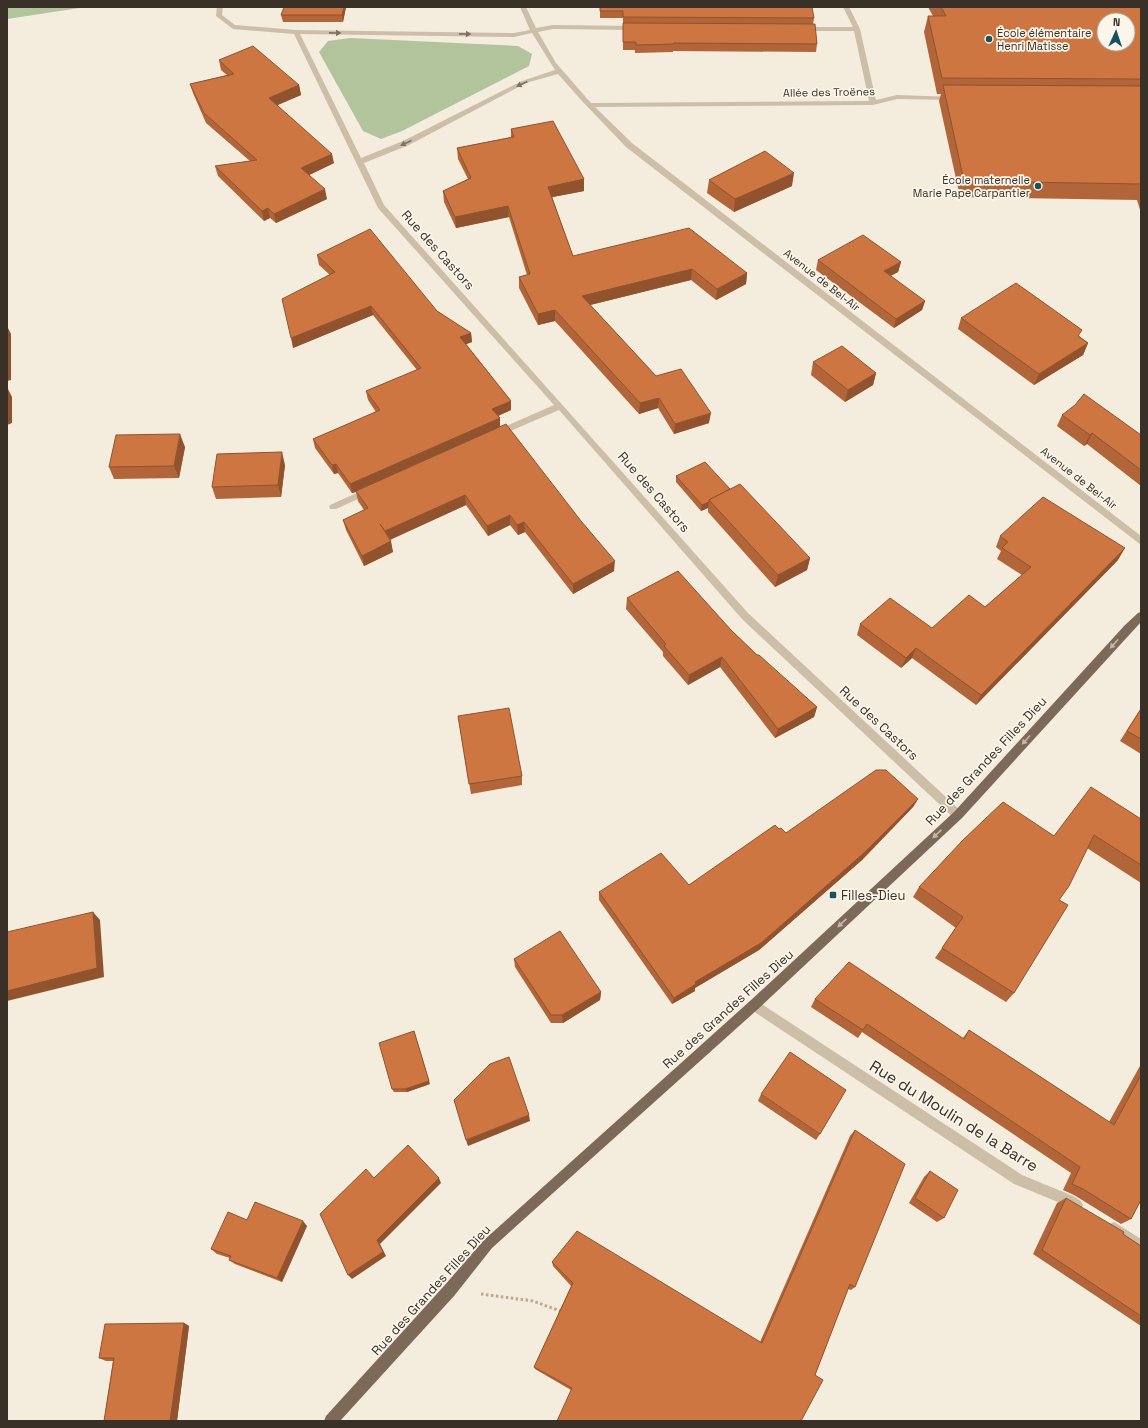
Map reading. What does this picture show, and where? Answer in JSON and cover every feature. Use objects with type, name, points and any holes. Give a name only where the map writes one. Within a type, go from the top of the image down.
[{"type":"main road","name":"Rue des Grandes Filles Dieu","points":[[331,1421],[449,1291],[488,1244],[754,1005],[958,815],[1128,628],[1141,616]]},
{"type":"street","points":[[220,7],[219,16],[233,27],[296,32],[514,35],[553,27],[640,28]]},
{"type":"street","name":"Avenue de Bel-Air","points":[[523,7],[534,31],[559,71],[589,105],[629,145],[1141,540]]},
{"type":"street","points":[[846,7],[857,29],[873,103]]},
{"type":"street","points":[[796,29],[857,29]]},
{"type":"street","name":"Rue des Castors","points":[[296,32],[381,206],[745,616],[958,815]]},
{"type":"street","points":[[359,162],[406,144],[524,82],[559,71]]},
{"type":"street","name":"Allée des Troënes","points":[[589,105],[873,103],[897,98],[958,98]]},
{"type":"street","points":[[489,437],[560,406]]},
{"type":"street","points":[[333,507],[376,488]]},
{"type":"street","name":"Rue du Moulin de la Barre","points":[[754,1005],[1018,1180],[1069,1200],[1088,1212]]},
{"type":"street","points":[[1102,1220],[1141,1246]]},
{"type":"path","points":[[449,1291],[511,1297],[539,1302],[568,1314]]},
{"type":"green space","points":[[7,7],[86,7],[7,19]]},
{"type":"green space","points":[[350,38],[518,46],[532,54],[529,66],[402,131],[381,139],[363,131],[319,52],[328,41]]},
{"type":"building","points":[[284,7],[344,7],[342,15],[281,15]]},
{"type":"building","points":[[600,7],[812,7],[814,18],[623,17],[623,11],[600,11]]},
{"type":"building","points":[[941,7],[1141,7],[1141,79],[942,78],[928,16],[946,16]]},
{"type":"building","points":[[623,23],[815,24],[817,44],[674,43],[636,45],[636,42],[623,42]]},
{"type":"building","points":[[253,46],[299,85],[269,98],[332,154],[301,168],[325,189],[274,214],[268,208],[262,211],[215,166],[257,160],[204,113],[190,84],[234,74],[219,60]]},
{"type":"building","points":[[943,85],[1141,86],[1141,184],[964,181]]},
{"type":"building","points":[[553,121],[584,179],[548,187],[573,256],[689,228],[747,273],[717,289],[692,269],[582,296],[656,376],[681,369],[711,413],[675,424],[659,398],[640,403],[555,310],[538,314],[519,277],[530,274],[508,206],[455,217],[443,191],[471,178],[457,148],[514,137],[511,129]]},
{"type":"building","points":[[765,151],[794,173],[735,199],[709,180]]},
{"type":"building","points":[[370,229],[437,311],[471,333],[460,337],[511,401],[492,409],[500,418],[350,484],[336,464],[332,465],[313,439],[380,410],[366,391],[421,368],[371,306],[291,338],[282,299],[335,272],[317,255]]},
{"type":"building","points":[[863,235],[901,262],[884,271],[925,301],[896,319],[818,260]]},
{"type":"building","points":[[1016,283],[1082,330],[1078,336],[1088,343],[1039,374],[961,318]]},
{"type":"building","points":[[842,346],[876,373],[848,390],[813,362]]},
{"type":"building","points":[[1084,394],[1141,435],[1141,470],[1092,433],[1090,435],[1062,415],[1075,405]]},
{"type":"building","points":[[506,424],[581,521],[615,561],[573,584],[524,522],[517,525],[510,515],[487,526],[465,495],[385,531],[380,524],[391,541],[362,556],[343,520],[368,508],[356,491]]},
{"type":"building","points":[[180,434],[174,466],[109,467],[116,435]]},
{"type":"building","points":[[282,452],[278,485],[212,487],[217,454]]},
{"type":"building","points":[[705,462],[730,489],[702,505],[676,476]]},
{"type":"building","points":[[740,484],[810,558],[778,575],[709,500]]},
{"type":"building","points":[[1043,497],[1125,548],[981,695],[916,648],[906,658],[860,624],[890,598],[932,628],[969,595],[985,607],[1031,567],[1002,548],[1008,542],[1000,536]]},
{"type":"building","points":[[678,571],[731,630],[757,655],[759,655],[817,707],[778,729],[722,657],[689,675],[664,646],[666,644],[627,598]]},
{"type":"building","points":[[509,708],[522,776],[469,784],[458,716]]},
{"type":"building","points":[[1141,709],[1141,739],[1127,731]]},
{"type":"building","points":[[876,770],[886,770],[918,799],[865,852],[761,943],[695,982],[696,984],[674,998],[599,892],[661,853],[689,885],[775,825],[786,833]]},
{"type":"building","points":[[1091,787],[1141,819],[1141,865],[1094,835],[1069,886],[1059,900],[1068,905],[1014,993],[942,948],[963,917],[919,887],[963,840],[1003,802],[1054,836]]},
{"type":"building","points":[[93,912],[97,968],[7,991],[7,932]]},
{"type":"building","points":[[560,931],[601,992],[562,1015],[551,1015],[514,959]]},
{"type":"building","points":[[849,962],[964,1039],[969,1030],[1114,1125],[1141,1075],[1141,1200],[1131,1219],[1083,1189],[1072,1184],[1080,1167],[867,1024],[863,1030],[815,999]]},
{"type":"building","points":[[414,1031],[429,1081],[405,1089],[392,1089],[379,1043]]},
{"type":"building","points":[[790,1052],[846,1090],[820,1134],[761,1094]]},
{"type":"building","points":[[509,1057],[529,1115],[466,1140],[454,1100],[490,1064]]},
{"type":"building","points":[[855,1130],[905,1164],[855,1287],[850,1284],[815,1375],[823,1380],[801,1421],[557,1421],[572,1388],[534,1367],[573,1283],[552,1262],[577,1231],[762,1343]]},
{"type":"building","points":[[408,1145],[439,1178],[377,1240],[383,1252],[348,1275],[320,1214],[366,1169],[374,1178]]},
{"type":"building","points":[[930,1171],[958,1190],[944,1218],[915,1198]]},
{"type":"building","points":[[1066,1198],[1124,1232],[1123,1234],[1141,1246],[1141,1316],[1042,1250]]},
{"type":"building","points":[[255,1202],[303,1221],[277,1278],[229,1260],[231,1256],[211,1249],[228,1212],[247,1220]]},
{"type":"building","points":[[184,1323],[170,1421],[104,1421],[114,1358],[99,1358],[105,1324]]},
{"type":"place","name":"École élémentaire Henri Matisse","points":[[989,39]]},
{"type":"place","name":"École maternelle Marie Pape Carpantier","points":[[1038,186]]},
{"type":"place","name":"Filles-Dieu","points":[[833,895]]}]
